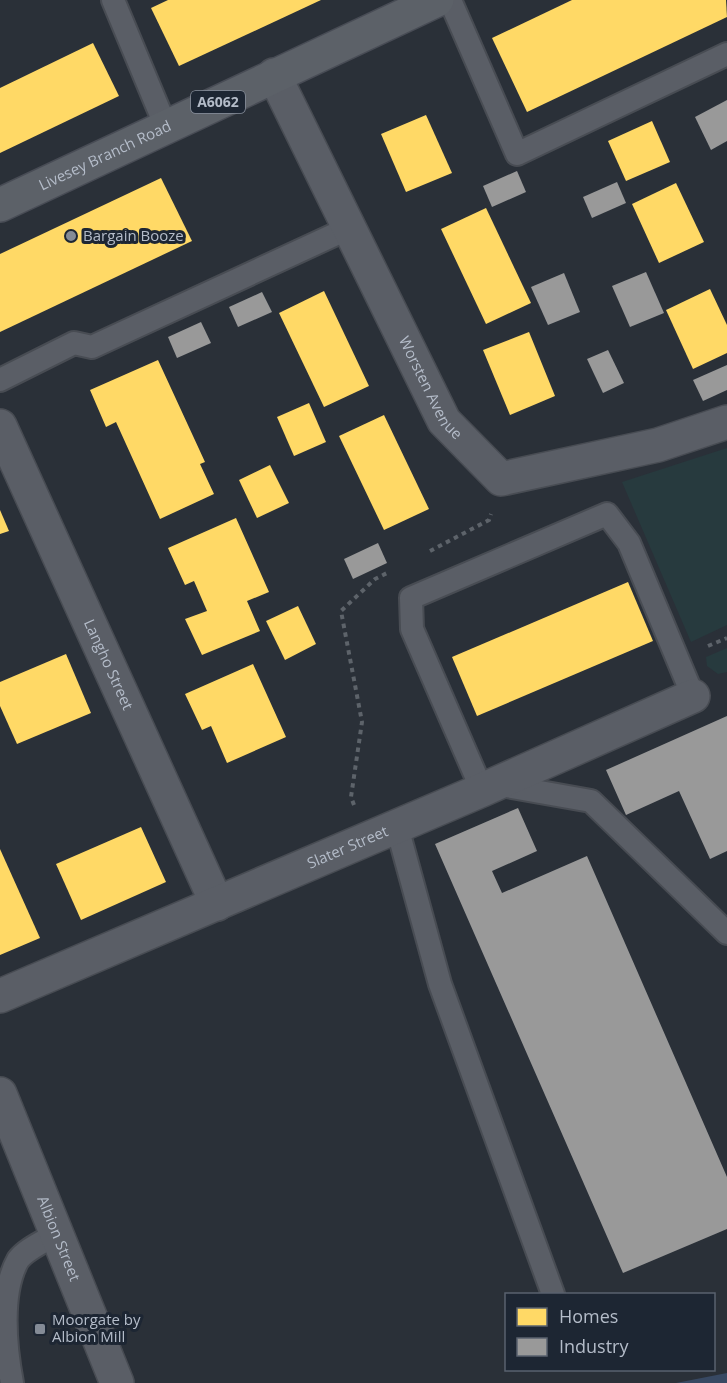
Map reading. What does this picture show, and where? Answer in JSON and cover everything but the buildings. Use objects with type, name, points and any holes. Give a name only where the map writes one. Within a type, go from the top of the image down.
[{"type":"main road","name":"Livesey Branch Road","points":[[0,205],[437,0]]},
{"type":"street","name":"Worsten Avenue","points":[[273,75],[444,421],[501,479],[658,445],[727,422]]},
{"type":"street","name":"Langho Street","points":[[0,426],[216,904]]},
{"type":"street","name":"Slater Street","points":[[0,996],[488,788],[693,696]]},
{"type":"street","name":"Albion Street","points":[[0,1094],[117,1383]]},
{"type":"lane","points":[[113,0],[166,128]]},
{"type":"lane","points":[[450,0],[516,154],[727,54]]},
{"type":"lane","points":[[0,380],[74,343],[92,347],[349,228]]},
{"type":"lane","points":[[693,696],[629,543],[607,514],[411,598],[412,629],[488,788],[591,801],[727,933]]},
{"type":"lane","points":[[397,827],[440,984],[553,1293]]},
{"type":"lane","points":[[12,1383],[3,1315],[7,1281],[18,1259],[56,1234]]},
{"type":"green space","points":[[727,448],[727,625],[691,642],[622,482]]},
{"type":"green space","points":[[727,648],[727,672],[718,674],[707,666],[706,657]]},
{"type":"water","points":[[727,1373],[727,1383],[676,1383]]},
{"type":"place","name":"Bargain Booze","points":[[71,236]]},
{"type":"place","name":"Moorgate by Albion Mill","points":[[40,1329]]}]
